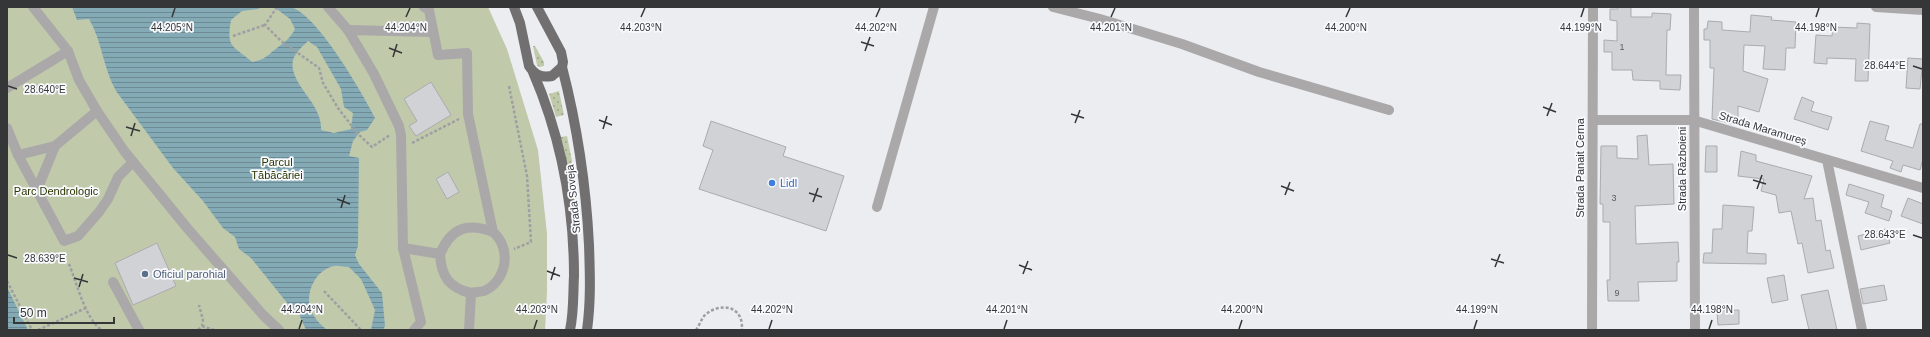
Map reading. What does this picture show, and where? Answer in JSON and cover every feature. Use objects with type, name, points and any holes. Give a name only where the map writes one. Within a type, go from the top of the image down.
[{"type":"main road","name":"Strada Soveja","points":[[514,7],[520,23],[529,66],[533,72],[552,121],[562,159],[572,216],[574,291],[570,330]]},
{"type":"main road","name":"Strada Soveja","points":[[537,7],[561,52],[563,62],[562,67],[583,171],[587,201],[591,304],[587,330]]},
{"type":"main road","points":[[533,72],[538,76],[552,76],[562,67]]},
{"type":"street","points":[[33,7],[68,51],[80,80],[97,111],[133,162],[188,229],[263,314],[280,330]]},
{"type":"street","points":[[328,7],[348,30],[374,74],[400,126],[403,248],[420,327]]},
{"type":"street","points":[[424,7],[429,10],[432,32],[438,55],[467,53],[468,114],[493,232],[502,244],[505,253],[504,265],[499,276],[492,285],[483,291],[471,293],[454,286],[445,278],[440,267],[440,254],[444,243],[458,230],[468,227],[480,227],[493,232]]},
{"type":"street","points":[[877,207],[934,7]]},
{"type":"street","points":[[1053,7],[1100,19],[1182,44],[1259,72],[1389,110]]},
{"type":"street","name":"Strada Panait Cerna","points":[[1592,330],[1593,7]]},
{"type":"street","name":"Strada Războieni","points":[[1694,7],[1693,120],[1695,330]]},
{"type":"street","points":[[1876,7],[1923,10]]},
{"type":"street","points":[[348,30],[432,32]]},
{"type":"street","points":[[7,88],[68,51]]},
{"type":"street","points":[[18,154],[55,146],[97,111]]},
{"type":"street","name":"Strada Maramureș","points":[[1593,120],[1693,120],[1923,188]]},
{"type":"street","points":[[7,128],[18,154],[64,241],[78,236],[100,212],[118,177],[133,162]]},
{"type":"street","points":[[37,190],[55,146]]},
{"type":"street","points":[[1828,160],[1862,330]]},
{"type":"street","points":[[403,248],[440,254]]},
{"type":"street","points":[[114,282],[139,330]]},
{"type":"street","points":[[469,330],[471,293]]},
{"type":"path","points":[[233,36],[265,25],[277,7]]},
{"type":"path","points":[[265,25],[281,41],[299,55],[320,68],[323,83],[358,134],[372,147],[387,139],[400,126]]},
{"type":"path","points":[[505,253],[531,242],[527,176],[509,86]]},
{"type":"path","points":[[401,149],[468,114]]},
{"type":"path","points":[[69,264],[86,308],[98,329],[102,330]]},
{"type":"path","points":[[7,281],[32,330]]},
{"type":"path","points":[[324,291],[361,330]]},
{"type":"path","points":[[198,305],[203,320],[202,326],[198,330]]},
{"type":"path","points":[[696,330],[704,316],[715,308],[724,307],[734,311],[740,318],[742,330]]},
{"type":"path","points":[[38,330],[86,308]]},
{"type":"path","points":[[202,326],[214,330]]},
{"type":"green space","name":"Parcul Tăbăcăriei","points":[[7,7],[488,7],[507,49],[538,150],[547,234],[547,292],[545,330],[7,330]]},
{"type":"green space","points":[[533,46],[535,46],[544,62],[544,66],[539,67],[537,65]]},
{"type":"green space","points":[[559,91],[564,115],[556,117],[549,94]]},
{"type":"green space","points":[[567,136],[576,181],[578,222],[561,137]]},
{"type":"water","points":[[72,7],[261,7],[258,9],[242,11],[231,20],[230,42],[232,46],[252,62],[266,57],[287,40],[295,29],[290,19],[274,7],[290,7],[301,12],[313,23],[338,55],[375,118],[367,130],[360,132],[353,141],[349,156],[359,158],[358,246],[355,255],[359,264],[382,293],[385,326],[383,330],[371,330],[375,310],[361,279],[349,267],[334,266],[320,273],[315,279],[309,302],[314,316],[327,330],[306,330],[298,312],[288,304],[251,258],[239,249],[235,237],[223,228],[203,201],[173,168],[116,91],[108,73],[97,36],[89,19],[77,20]],"holes":[[[308,41],[317,47],[341,89],[344,107],[353,113],[351,129],[334,133],[321,130],[317,111],[300,86],[296,77],[293,69],[293,60],[295,55]]]},
{"type":"water","points":[[7,287],[27,328],[28,330],[7,330]]},
{"type":"building","points":[[1617,7],[1631,7],[1631,17],[1652,17],[1652,13],[1671,14],[1670,30],[1667,30],[1666,75],[1681,75],[1680,90],[1660,89],[1660,81],[1633,80],[1632,70],[1612,70],[1612,52],[1604,52],[1604,40],[1617,41],[1617,21],[1610,20],[1610,9],[1618,9]]},
{"type":"building","points":[[1751,15],[1772,17],[1771,20],[1796,22],[1795,48],[1786,48],[1785,70],[1763,69],[1765,46],[1744,45],[1743,71],[1768,79],[1759,112],[1738,106],[1738,125],[1712,119],[1714,68],[1710,68],[1710,40],[1704,40],[1704,29],[1707,29],[1708,21],[1722,22],[1722,30],[1750,32]]},
{"type":"building","points":[[1857,23],[1870,24],[1868,81],[1855,81],[1856,59],[1827,58],[1827,64],[1814,63],[1816,35],[1832,36],[1833,27],[1857,28]]},
{"type":"building","points":[[1908,58],[1923,59],[1920,89],[1906,88]]},
{"type":"building","points":[[431,82],[451,115],[416,136],[409,126],[417,121],[404,99]]},
{"type":"building","points":[[1802,97],[1814,102],[1811,111],[1832,117],[1828,130],[1794,119]]},
{"type":"building","name":"Lidl","points":[[711,121],[786,147],[783,156],[844,176],[826,231],[699,189],[713,150],[703,146]]},
{"type":"building","points":[[1870,121],[1889,126],[1885,140],[1913,148],[1920,124],[1923,124],[1923,159],[1920,170],[1903,165],[1901,172],[1890,168],[1893,161],[1861,151]]},
{"type":"building","points":[[1647,135],[1649,165],[1673,164],[1674,204],[1635,206],[1636,244],[1678,242],[1679,262],[1677,262],[1677,281],[1638,282],[1639,301],[1608,301],[1607,280],[1610,280],[1610,222],[1603,222],[1603,204],[1600,204],[1601,146],[1617,146],[1617,158],[1638,159],[1637,136]]},
{"type":"building","points":[[1706,146],[1717,146],[1717,172],[1705,172]]},
{"type":"building","points":[[1741,151],[1756,155],[1756,161],[1812,176],[1804,199],[1813,198],[1816,221],[1821,220],[1826,251],[1830,250],[1834,268],[1808,273],[1802,243],[1798,244],[1791,211],[1779,213],[1776,195],[1761,191],[1764,179],[1738,176]]},
{"type":"building","points":[[448,172],[459,192],[447,199],[436,179]]},
{"type":"building","points":[[1849,184],[1884,195],[1881,207],[1892,211],[1889,221],[1865,213],[1869,202],[1846,195]]},
{"type":"building","points":[[1908,198],[1923,204],[1923,224],[1901,216]]},
{"type":"building","points":[[1723,205],[1754,207],[1752,231],[1748,231],[1747,253],[1766,254],[1766,264],[1703,263],[1704,253],[1712,253],[1713,229],[1722,229]]},
{"type":"building","points":[[1886,229],[1890,243],[1861,250],[1858,236]]},
{"type":"building","name":"Oficiul parohial","points":[[157,243],[176,286],[133,305],[115,263]]},
{"type":"building","points":[[1784,275],[1788,300],[1772,303],[1767,278]]},
{"type":"building","points":[[1884,285],[1887,300],[1863,304],[1860,289]]},
{"type":"building","points":[[1828,290],[1837,330],[1809,330],[1801,295]]},
{"type":"building","points":[[1739,310],[1739,324],[1718,325],[1717,311]]},
{"type":"place","name":"Lidl","points":[[772,183]]},
{"type":"place","name":"Oficiul parohial","points":[[145,274]]},
{"type":"park label","name":"Parc Dendrologic","points":[[56,191]]}]
